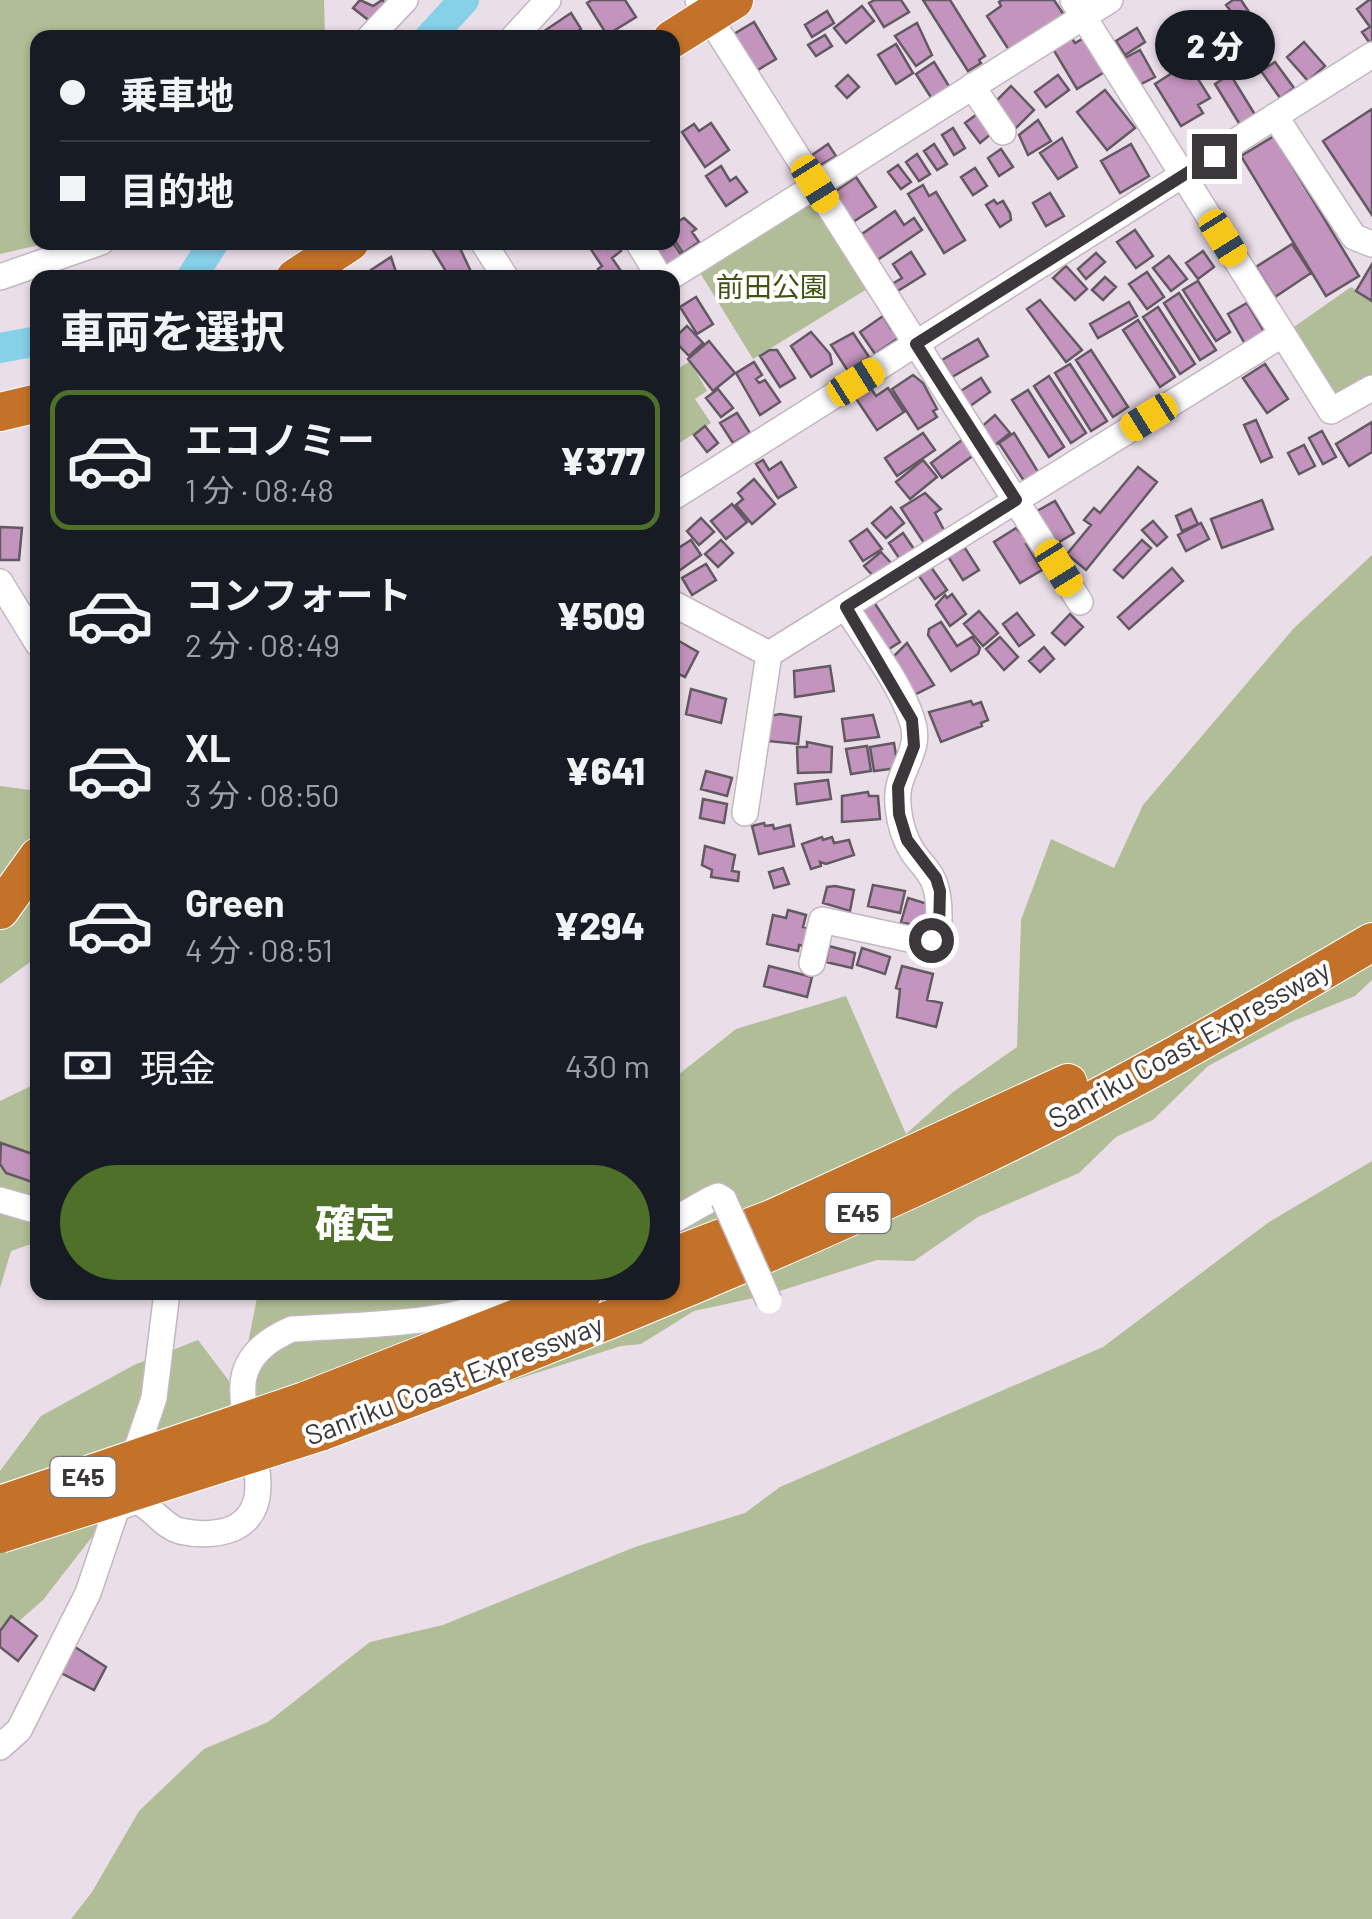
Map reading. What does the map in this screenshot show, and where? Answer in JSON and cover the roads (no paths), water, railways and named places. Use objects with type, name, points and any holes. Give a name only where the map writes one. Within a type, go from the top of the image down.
[{"type":"highway","points":[[680,33],[714,5]]},
{"type":"highway","points":[[305,270],[331,250]]},
{"type":"highway","points":[[0,910],[30,869]]},
{"type":"highway","name":"Sanriku Coast Expressway","points":[[680,1255],[774,1218],[970,1131],[1372,940]]},
{"type":"highway","name":"Sanriku Coast Expressway","points":[[680,1289],[982,1156],[1187,1050],[1372,940]]},
{"type":"highway","name":"Sanriku Coast Expressway","points":[[0,1534],[312,1417],[566,1300]]},
{"type":"highway","name":"Sanriku Coast Expressway","points":[[0,1505],[558,1343],[655,1300]]},
{"type":"street","points":[[377,30],[405,0]]},
{"type":"street","points":[[521,30],[548,0]]},
{"type":"street","points":[[680,271],[972,86],[1078,8],[1110,0]]},
{"type":"street","points":[[714,5],[815,184],[1080,602]]},
{"type":"street","points":[[1078,8],[1331,411],[1372,388]]},
{"type":"street","points":[[680,493],[1372,55]]},
{"type":"street","points":[[972,86],[1004,132]]},
{"type":"street","points":[[1276,116],[1354,237],[1372,244]]},
{"type":"street","points":[[0,277],[78,250]]},
{"type":"street","points":[[769,654],[1282,334]]},
{"type":"street","points":[[0,582],[30,631]]},
{"type":"street","points":[[812,963],[822,920],[923,942],[939,930],[940,891],[936,878],[907,840],[899,814],[898,787],[914,746],[912,720],[846,607]]},
{"type":"street","points":[[680,609],[769,654]]},
{"type":"street","points":[[745,813],[769,654]]},
{"type":"street","points":[[680,1216],[718,1196],[724,1200],[769,1301]]},
{"type":"street","points":[[0,1200],[30,1209]]},
{"type":"street","points":[[0,1747],[19,1730],[88,1593],[154,1398],[165,1300]]},
{"type":"street","points":[[117,1508],[136,1501],[176,1530],[200,1534],[228,1530],[248,1520],[257,1501],[259,1484],[242,1394],[245,1372],[263,1346],[278,1335],[292,1329],[424,1320],[461,1314],[500,1300]]},
{"type":"waterway","points":[[436,30],[464,0]]},
{"type":"waterway","points":[[196,270],[209,250]]},
{"type":"waterway","points":[[0,348],[30,342]]},
{"type":"park label","name":"前田公園","points":[[772,287]]}]
